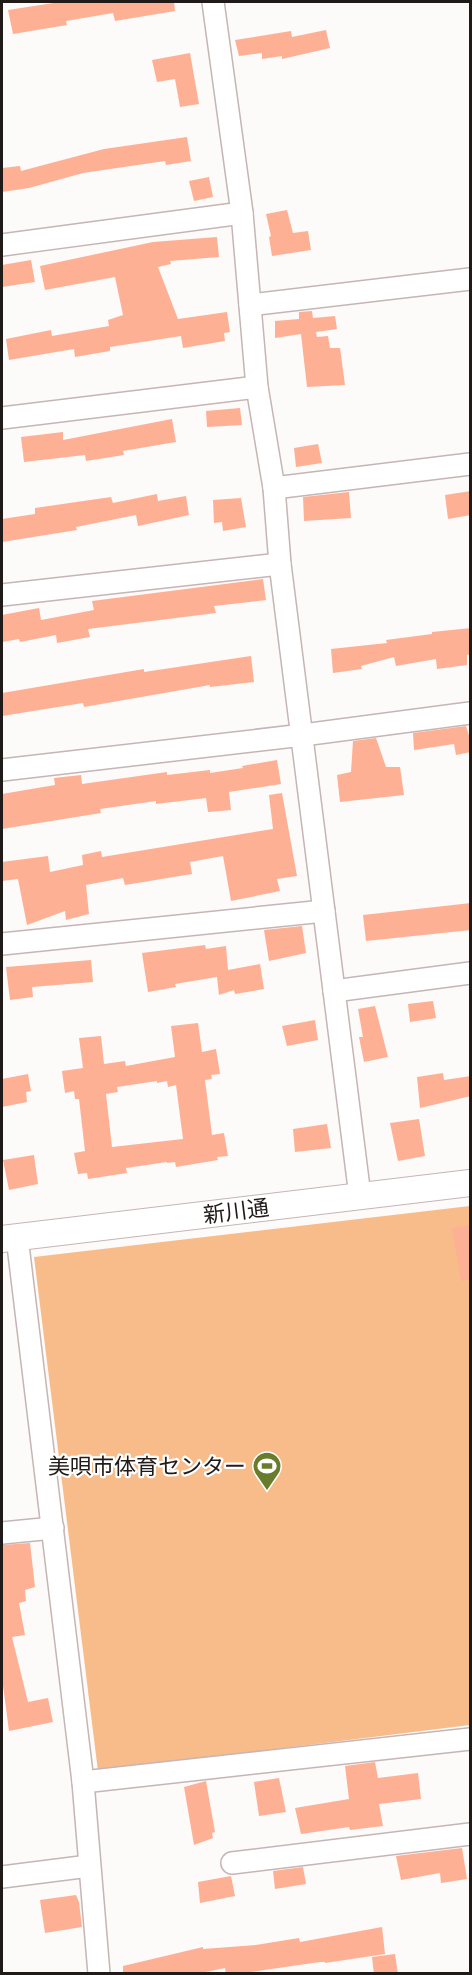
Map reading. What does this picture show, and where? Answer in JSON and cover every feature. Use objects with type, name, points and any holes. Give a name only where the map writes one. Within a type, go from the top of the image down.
[{"type":"street","points":[[213,2],[242,213],[257,387],[274,488],[280,564],[360,1196]]},
{"type":"street","points":[[2,245],[242,213]]},
{"type":"street","points":[[250,305],[471,279]]},
{"type":"street","points":[[2,418],[257,387]]},
{"type":"street","points":[[274,488],[471,464]]},
{"type":"street","points":[[2,595],[280,564]]},
{"type":"street","points":[[2,770],[303,735],[471,712]]},
{"type":"street","points":[[2,944],[324,911]]},
{"type":"street","points":[[334,991],[471,973]]},
{"type":"street","name":"新川通","points":[[9,1238],[471,1183]]},
{"type":"street","points":[[9,1238],[53,1528],[83,1782],[99,1974]]},
{"type":"street","points":[[2,1533],[53,1528]]},
{"type":"street","points":[[83,1782],[471,1738]]},
{"type":"street","points":[[232,1863],[471,1834]]},
{"type":"street","points":[[2,1877],[89,1866]]},
{"type":"shaded area","name":"美唄市体育センター","points":[[470,1206],[470,1725],[98,1771],[34,1257]]},
{"type":"building","points":[[60,2],[174,2],[175,11],[115,21],[113,13],[66,21],[67,25],[13,34],[8,10]]},
{"type":"building","points":[[326,30],[330,48],[282,59],[282,56],[262,59],[262,53],[239,56],[235,40],[291,31],[292,37]]},
{"type":"building","points":[[190,53],[199,104],[180,107],[175,79],[157,82],[152,60]]},
{"type":"building","points":[[187,137],[191,161],[166,165],[165,161],[83,173],[29,188],[2,192],[2,168],[20,166],[21,171],[104,149]]},
{"type":"building","points":[[209,177],[213,197],[194,201],[189,181]]},
{"type":"building","points":[[287,210],[293,233],[308,231],[311,250],[272,256],[269,237],[271,236],[266,214]]},
{"type":"building","points":[[217,237],[219,257],[170,261],[171,264],[158,267],[178,319],[227,312],[230,332],[224,333],[225,341],[183,348],[181,336],[110,347],[110,351],[75,357],[74,349],[9,360],[6,339],[51,330],[52,336],[109,326],[108,320],[123,315],[115,277],[45,290],[40,266],[153,242]]},
{"type":"building","points":[[31,260],[35,282],[2,287],[2,265]]},
{"type":"building","points":[[312,311],[313,318],[335,316],[337,329],[316,332],[317,337],[328,336],[330,348],[340,348],[345,385],[307,387],[301,334],[275,338],[275,321],[299,319],[299,312]]},
{"type":"building","points":[[240,408],[242,425],[207,427],[206,411]]},
{"type":"building","points":[[172,419],[176,442],[123,451],[124,455],[86,461],[85,455],[24,462],[21,437],[63,432],[63,440]]},
{"type":"building","points":[[318,444],[322,463],[296,467],[294,448]]},
{"type":"building","points":[[471,491],[471,515],[448,519],[445,495]]},
{"type":"building","points":[[349,492],[351,518],[304,521],[303,497]]},
{"type":"building","points":[[157,494],[158,501],[186,496],[189,515],[138,526],[136,515],[76,527],[77,530],[2,542],[2,519],[35,514],[35,508],[111,497],[113,503]]},
{"type":"building","points":[[241,498],[246,527],[223,531],[222,522],[214,523],[213,500]]},
{"type":"building","points":[[263,579],[266,600],[214,606],[216,613],[88,629],[90,637],[57,643],[56,635],[20,642],[19,639],[2,642],[2,615],[39,608],[41,620],[94,610],[92,601]]},
{"type":"building","points":[[471,628],[471,654],[467,655],[467,665],[437,669],[436,659],[396,666],[394,657],[361,666],[362,669],[333,673],[331,649],[387,643],[386,640]]},
{"type":"building","points":[[251,656],[254,682],[210,687],[210,685],[84,707],[83,703],[2,716],[2,693],[144,669],[144,672]]},
{"type":"building","points":[[466,726],[471,742],[471,752],[456,755],[454,744],[414,750],[413,733]]},
{"type":"building","points":[[376,738],[386,767],[400,767],[404,795],[340,802],[337,775],[351,772],[353,741]]},
{"type":"building","points":[[277,760],[281,784],[229,792],[231,810],[208,812],[206,798],[156,804],[156,801],[100,809],[101,813],[2,829],[2,794],[55,785],[54,778],[81,775],[82,784],[167,772],[167,775],[210,770],[210,773]]},
{"type":"building","points":[[282,793],[297,876],[277,879],[280,891],[231,901],[223,856],[190,862],[192,874],[125,885],[123,878],[86,885],[89,914],[66,920],[65,911],[27,925],[18,879],[2,881],[2,862],[48,856],[50,872],[83,865],[82,855],[101,851],[102,857],[273,829],[269,795]]},
{"type":"building","points":[[471,903],[471,930],[366,941],[363,915]]},
{"type":"building","points":[[302,926],[306,953],[269,961],[264,930]]},
{"type":"building","points":[[205,945],[206,949],[226,946],[228,970],[260,964],[264,989],[235,994],[234,990],[219,995],[217,977],[175,984],[176,987],[148,992],[142,953]]},
{"type":"building","points":[[91,960],[93,982],[32,987],[33,997],[10,1000],[6,967]]},
{"type":"building","points":[[433,1001],[436,1018],[410,1022],[408,1004]]},
{"type":"building","points":[[375,1006],[388,1057],[364,1062],[359,1037],[363,1037],[358,1009]]},
{"type":"building","points":[[315,1020],[318,1040],[287,1046],[282,1026]]},
{"type":"building","points":[[198,1023],[202,1052],[216,1049],[220,1074],[211,1075],[212,1079],[205,1080],[212,1135],[224,1133],[228,1156],[217,1157],[218,1160],[176,1167],[175,1162],[167,1162],[126,1168],[127,1173],[88,1179],[87,1173],[78,1174],[74,1153],[85,1151],[79,1099],[75,1099],[74,1091],[65,1093],[62,1071],[83,1068],[79,1038],[101,1036],[104,1064],[125,1061],[126,1066],[175,1057],[171,1026]],"holes":[[[157,1081],[157,1083],[167,1081],[168,1087],[176,1085],[183,1139],[112,1147],[106,1094],[118,1092],[117,1087]]]},
{"type":"building","points":[[443,1073],[444,1080],[471,1076],[471,1096],[420,1108],[417,1077]]},
{"type":"building","points":[[28,1074],[31,1091],[26,1092],[27,1102],[2,1107],[2,1079]]},
{"type":"building","points":[[419,1119],[425,1156],[398,1161],[390,1123]]},
{"type":"building","points":[[327,1124],[331,1148],[295,1152],[293,1129]]},
{"type":"building","points":[[34,1155],[38,1184],[9,1190],[3,1160]]},
{"type":"building","points":[[471,1225],[471,1280],[461,1281],[452,1228]]},
{"type":"building","points":[[30,1543],[35,1587],[25,1590],[26,1601],[19,1603],[25,1635],[12,1637],[28,1702],[48,1698],[53,1722],[9,1731],[2,1678],[2,1545]]},
{"type":"building","points":[[375,1762],[378,1778],[418,1773],[421,1799],[379,1804],[383,1826],[350,1830],[349,1827],[301,1834],[295,1808],[349,1799],[345,1766]]},
{"type":"building","points":[[279,1778],[286,1812],[259,1816],[254,1782]]},
{"type":"building","points":[[206,1781],[215,1832],[212,1833],[213,1838],[194,1845],[184,1787]]},
{"type":"building","points":[[462,1848],[467,1879],[441,1883],[440,1873],[401,1880],[396,1856]]},
{"type":"building","points":[[303,1867],[306,1884],[275,1889],[273,1871]]},
{"type":"building","points":[[231,1876],[235,1896],[200,1903],[198,1882]]},
{"type":"building","points":[[76,1895],[82,1927],[45,1933],[40,1900]]},
{"type":"building","points":[[382,1927],[385,1954],[237,1974],[226,1974],[225,1968],[196,1974],[123,1974],[123,1966],[203,1947],[203,1949],[256,1945],[299,1938],[300,1942]]},
{"type":"building","points":[[395,1954],[398,1974],[374,1974],[372,1957]]},
{"type":"place","name":"美唄市体育センター","points":[[267,1492]]}]
